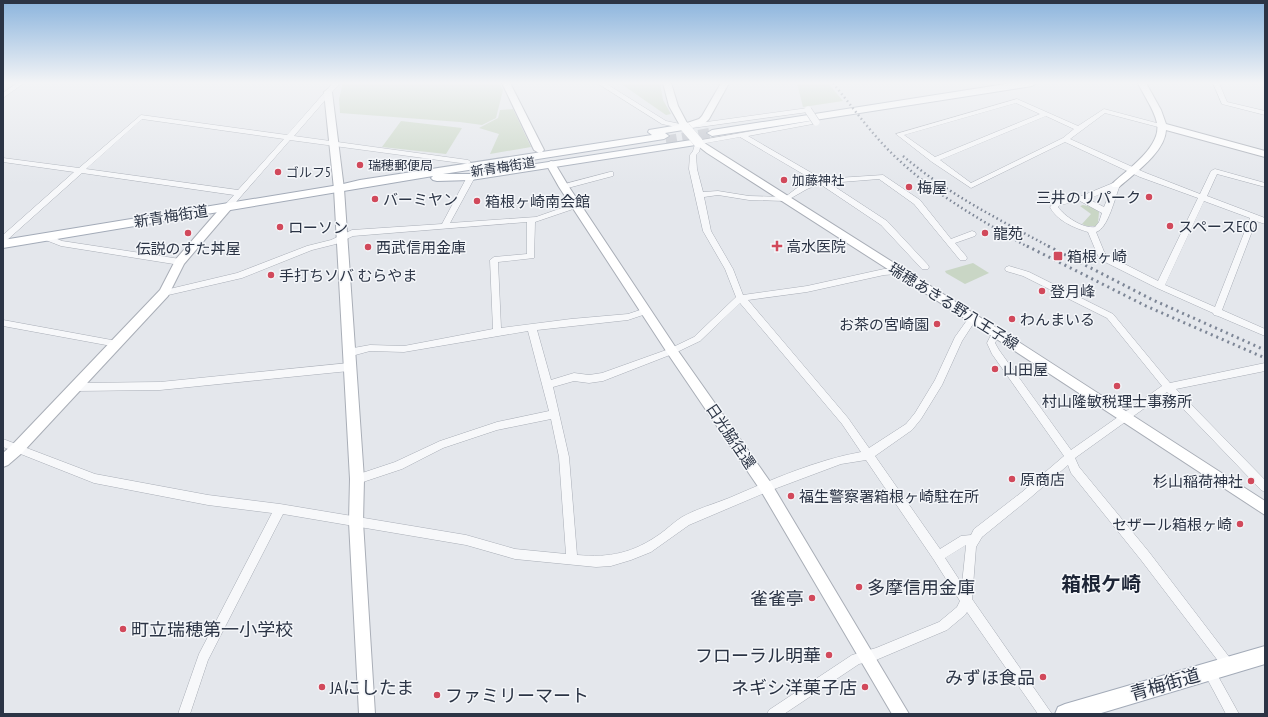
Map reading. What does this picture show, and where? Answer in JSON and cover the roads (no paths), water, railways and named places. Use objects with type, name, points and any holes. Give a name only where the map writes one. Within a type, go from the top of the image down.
[{"type":"main road","points":[[798,116],[710,131],[808,116]]},
{"type":"main road","points":[[425,176],[448,165],[685,127]]},
{"type":"main road","name":"新青梅街道","points":[[4,238],[46,236],[339,189],[360,189],[425,176],[665,139]]},
{"type":"main road","points":[[425,176],[470,177],[698,142]]},
{"type":"main road","name":"青梅街道","points":[[1065,714],[1265,655]]},
{"type":"street","points":[[3,461],[17,449],[117,344],[164,292],[180,262],[306,116]]},
{"type":"street","points":[[331,116],[339,189],[357,479],[356,522],[366,714]]},
{"type":"street","points":[[522,116],[539,150]]},
{"type":"street","points":[[654,116],[664,123],[685,127],[722,120],[752,116]]},
{"type":"street","name":"瑞穂あきる野八王子線","points":[[678,116],[698,142],[710,151],[973,318],[1265,509]]},
{"type":"street","points":[[685,127],[702,121],[706,116]]},
{"type":"street","points":[[812,116],[816,122],[698,142],[696,152],[693,155],[693,170],[700,195],[707,231],[729,269],[738,294],[845,421],[938,556],[966,601],[1046,714]]},
{"type":"street","points":[[962,116],[899,134],[971,186],[1065,139],[1096,116]]},
{"type":"street","points":[[934,160],[1040,116]]},
{"type":"street","points":[[1051,116],[1079,129]]},
{"type":"street","points":[[1125,116],[1265,154]]},
{"type":"street","points":[[1116,185],[1102,223],[1097,229],[1091,230],[1054,211],[1054,207],[1058,203],[1081,199],[1116,185],[1133,170],[1156,146],[1162,126],[1158,116]]},
{"type":"street","points":[[4,238],[141,117],[468,162]]},
{"type":"street","points":[[742,135],[821,182],[884,223],[925,267]]},
{"type":"street","points":[[1065,139],[1133,170],[1202,198],[1265,221]]},
{"type":"street","points":[[3,160],[239,193]]},
{"type":"street","name":"日光脇往還","points":[[551,164],[564,187],[672,351],[766,487],[901,714]]},
{"type":"street","points":[[1160,286],[1215,171],[1265,186]]},
{"type":"street","points":[[564,187],[610,174]]},
{"type":"street","points":[[444,227],[470,177]]},
{"type":"street","points":[[700,195],[718,193],[749,198],[786,199],[804,187],[821,182],[880,177],[917,202],[963,258]]},
{"type":"street","points":[[1081,199],[1106,212]]},
{"type":"street","points":[[164,292],[239,276],[310,248],[333,242],[352,234],[532,220],[576,205]]},
{"type":"street","points":[[1217,313],[1254,217]]},
{"type":"street","points":[[497,332],[494,260],[531,256],[532,220]]},
{"type":"street","points":[[1091,230],[1102,256],[1217,313],[1265,333]]},
{"type":"street","points":[[950,242],[972,234]]},
{"type":"street","points":[[46,236],[61,243],[180,262]]},
{"type":"street","points":[[1009,269],[1026,274],[1110,316],[1168,387],[1265,487]]},
{"type":"street","points":[[548,385],[574,377],[588,379],[602,377],[672,351],[697,339],[741,298],[808,289],[884,272],[897,271]]},
{"type":"street","points":[[348,353],[370,348],[404,349],[497,332],[571,322],[628,317],[646,311]]},
{"type":"street","points":[[3,443],[58,462],[94,478],[208,500],[280,509],[466,540],[515,554],[596,562],[631,555],[664,538],[685,521],[766,487],[841,460],[867,455],[894,438],[909,427],[918,416],[939,382],[958,339],[973,318]]},
{"type":"street","points":[[3,323],[117,344]]},
{"type":"street","points":[[532,328],[548,385],[553,414],[564,457],[572,560]]},
{"type":"street","points":[[996,333],[991,343],[995,352],[1066,450],[1075,470],[1145,556],[1229,666]]},
{"type":"street","points":[[76,387],[160,386],[349,367]]},
{"type":"street","points":[[773,714],[856,660],[943,626],[961,611],[966,601],[971,546],[978,533],[1026,495],[1069,457],[1160,391],[1168,387],[1265,367]]},
{"type":"street","points":[[357,479],[398,466],[440,445],[497,426],[553,414]]},
{"type":"street","points":[[184,714],[203,658],[280,509]]},
{"type":"street","points":[[938,556],[965,540],[974,540]]},
{"type":"street","points":[[1209,671],[1233,714]]},
{"type":"tunnel","points":[[666,141],[712,133]]},
{"type":"railway","points":[[860,116],[882,144],[931,187],[962,208],[1028,247]]},
{"type":"railway","points":[[903,156],[920,170],[956,194],[1050,247]]},
{"type":"railway","points":[[1027,246],[1146,306],[1265,358]]},
{"type":"railway","points":[[1048,246],[1153,300],[1265,350]]},
{"type":"place","name":"瑞穂郵便局","points":[[360,165]]},
{"type":"place","name":"ゴルフ5","points":[[278,172]]},
{"type":"place","name":"加藤神社","points":[[784,180]]},
{"type":"place","name":"梅屋","points":[[909,187]]},
{"type":"place","name":"三井のリパーク","points":[[1149,197]]},
{"type":"place","name":"バーミヤン","points":[[375,199]]},
{"type":"place","name":"箱根ヶ崎南会館","points":[[477,201]]},
{"type":"place","name":"スペースECO","points":[[1170,226]]},
{"type":"place","name":"ローソン","points":[[280,227]]},
{"type":"place","name":"伝説のすた丼屋","points":[[188,233]]},
{"type":"place","name":"龍苑","points":[[985,233]]},
{"type":"place","name":"高水医院","points":[[777,246]]},
{"type":"place","name":"西武信用金庫","points":[[368,247]]},
{"type":"place","name":"箱根ヶ崎","points":[[1058,256]]},
{"type":"place","name":"手打ちソバ むらやま","points":[[271,275]]},
{"type":"place","name":"登月峰","points":[[1042,291]]},
{"type":"place","name":"わんまいる","points":[[1012,319]]},
{"type":"place","name":"お茶の宮崎園","points":[[937,324]]},
{"type":"place","name":"山田屋","points":[[995,369]]},
{"type":"place","name":"村山隆敏税理士事務所","points":[[1117,386]]},
{"type":"place","name":"原商店","points":[[1012,479]]},
{"type":"place","name":"杉山稲荷神社","points":[[1251,481]]},
{"type":"place","name":"福生警察署箱根ヶ崎駐在所","points":[[791,496]]},
{"type":"place","name":"セザール箱根ヶ崎","points":[[1240,524]]},
{"type":"place","name":"多摩信用金庫","points":[[859,587]]},
{"type":"place","name":"雀雀亭","points":[[812,598]]},
{"type":"place","name":"町立瑞穂第一小学校","points":[[123,629]]},
{"type":"place","name":"フローラル明華","points":[[829,655]]},
{"type":"place","name":"みずほ食品","points":[[1043,677]]},
{"type":"place","name":"JAにしたま","points":[[322,687]]},
{"type":"place","name":"ネギシ洋菓子店","points":[[865,687]]},
{"type":"place","name":"ファミリーマート","points":[[437,695]]},
{"type":"district","name":"箱根ケ崎","points":[[1101,584]]}]
